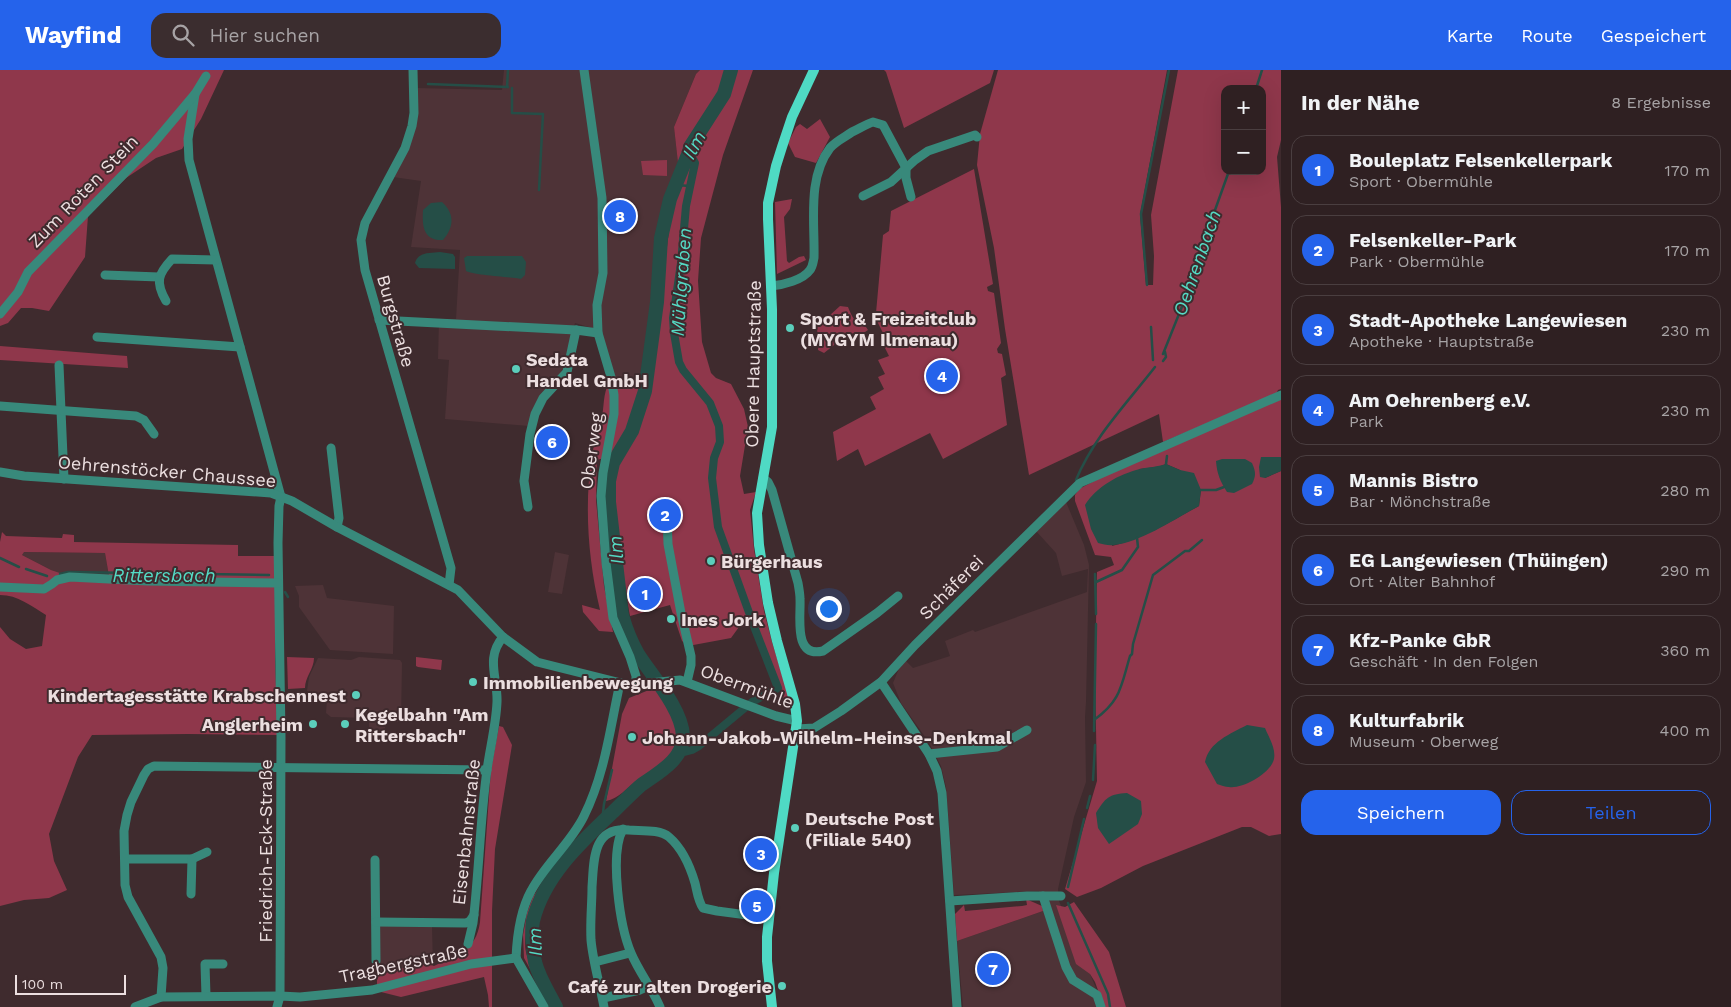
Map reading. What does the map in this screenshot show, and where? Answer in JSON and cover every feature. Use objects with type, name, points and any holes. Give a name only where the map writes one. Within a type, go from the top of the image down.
[{"type":"main road","name":"Obere Hauptstraße","points":[[772,1007],[767,961],[770,918],[774,873],[797,725],[795,704],[770,612],[759,545],[757,513],[772,427],[771,286],[768,219],[771,187],[776,166],[792,117],[814,70]]},
{"type":"street","name":"Burgstraße","points":[[413,70],[414,113],[412,126],[405,148],[365,223],[361,240],[365,270],[451,568],[449,585]]},
{"type":"street","name":"Oberweg","points":[[584,70],[602,198],[603,273],[598,305],[598,333],[611,377],[614,395],[614,414],[602,473],[600,496],[607,576],[613,618],[630,657],[636,676],[636,685]]},
{"type":"street","name":"Zum Roten Stein","points":[[0,314],[18,292],[28,272],[153,144],[195,94],[206,76]]},
{"type":"street","name":"Zum Roten Stein","points":[[195,94],[187,150],[281,497]]},
{"type":"street","points":[[771,286],[791,281],[806,274],[812,267],[814,258],[814,199],[816,184],[824,158],[836,142],[869,123],[878,122],[883,125],[906,168],[906,178],[911,197]]},
{"type":"street","points":[[863,196],[891,182],[915,160],[937,147],[955,143],[975,135],[977,137]]},
{"type":"street","points":[[166,301],[158,283],[159,277],[172,259],[216,260]]},
{"type":"street","points":[[105,275],[159,277]]},
{"type":"street","points":[[379,320],[576,330],[598,333]]},
{"type":"street","points":[[528,507],[524,481],[530,434],[535,414],[543,398],[567,372],[576,330]]},
{"type":"street","points":[[97,337],[240,347]]},
{"type":"street","points":[[59,365],[64,479]]},
{"type":"street","name":"Schäferei","points":[[797,725],[814,728],[881,682],[908,652],[1080,483],[1281,395]]},
{"type":"street","points":[[0,406],[136,416],[144,420],[154,434]]},
{"type":"street","points":[[330,448],[339,518],[337,527]]},
{"type":"street","name":"Oehrenstöcker Chaussee","points":[[0,472],[64,479],[271,493],[449,585],[463,594],[503,637],[523,653]]},
{"type":"street","points":[[763,478],[768,482],[772,490],[798,583],[800,634],[805,647],[810,652],[823,651],[898,596]]},
{"type":"street","name":"Friedrich-Eck-Straße","points":[[277,1007],[280,996],[281,768],[278,506],[281,497]]},
{"type":"street","name":"Obermühle","points":[[667,517],[668,544],[690,656],[691,665],[687,682]]},
{"type":"street","points":[[0,587],[44,589],[57,580],[70,576],[158,581],[278,583]]},
{"type":"street","name":"Eisenbahnstraße","points":[[468,944],[474,915],[487,770],[497,701],[492,655],[503,637]]},
{"type":"street","name":"Obermühle","points":[[523,653],[538,662],[620,683],[636,685],[670,680],[687,682],[797,725]]},
{"type":"street","points":[[881,682],[929,754],[937,771],[942,793],[957,1007]]},
{"type":"street","points":[[544,1007],[516,958],[517,939],[522,917],[532,889],[584,817],[605,759],[620,683]]},
{"type":"street","points":[[929,754],[997,747],[1027,730]]},
{"type":"street","points":[[161,997],[163,968],[161,957],[128,897],[125,886],[124,831],[127,815],[131,802],[148,769],[154,766],[487,770]]},
{"type":"street","points":[[649,986],[604,1002],[591,941],[594,858],[596,850],[606,836],[612,832],[623,829],[661,832],[670,837],[689,865],[699,899],[704,908],[770,918]]},
{"type":"street","points":[[623,829],[616,851],[621,920],[630,953],[660,1007]]},
{"type":"street","points":[[125,859],[192,859],[207,852]]},
{"type":"street","points":[[191,894],[192,859]]},
{"type":"street","points":[[375,860],[376,961]]},
{"type":"street","points":[[1043,896],[1066,967],[1073,980],[1097,995],[1101,1007]]},
{"type":"street","points":[[950,901],[1060,896]]},
{"type":"street","points":[[376,922],[466,923],[474,915]]},
{"type":"street","points":[[595,962],[630,953]]},
{"type":"street","name":"Tragbergstraße","points":[[135,1007],[161,997],[300,997],[372,990],[471,964],[516,958]]},
{"type":"street","points":[[206,996],[205,964],[223,964]]},
{"type":"shaded area","points":[[0,70],[224,70],[201,119],[182,149],[156,158],[126,178],[88,216],[85,257],[49,311],[21,308],[8,323],[0,326]]},
{"type":"shaded area","points":[[504,70],[700,70],[696,74],[674,127],[678,163],[658,315],[641,390],[610,381],[602,331],[575,323],[565,372],[529,426],[445,419],[449,360],[438,359],[439,319],[456,319],[460,250],[411,247],[421,181],[393,177],[406,152],[417,88],[502,90]]},
{"type":"shaded area","points":[[700,70],[753,70],[723,155],[701,238],[698,281],[702,342],[711,373],[716,378],[731,384],[744,409],[748,427],[740,476],[744,494],[756,492],[750,510],[754,549],[764,611],[789,698],[785,709],[776,676],[772,675],[750,626],[739,627],[731,638],[688,646],[682,641],[670,605],[630,616],[613,503],[611,456],[597,460],[596,500],[604,586],[613,632],[599,631],[583,612],[582,605],[600,610],[590,552],[588,493],[592,454],[602,416],[605,395],[610,381],[641,390],[658,315],[678,163],[674,127],[696,74]]},
{"type":"shaded area","points":[[884,70],[994,70],[990,83],[904,128]]},
{"type":"shaded area","points":[[998,70],[1167,70],[1140,215],[1146,285],[1153,285],[1154,256],[1151,215],[1178,70],[1281,70],[1281,140],[1277,157],[1281,207],[1281,389],[1276,394],[1163,442],[1159,414],[1029,475],[994,248],[977,165],[980,134]]},
{"type":"shaded area","points":[[820,119],[830,137],[816,163],[795,157],[788,143],[796,127],[800,124],[807,129]]},
{"type":"shaded area","points":[[667,160],[667,176],[643,175],[641,161]]},
{"type":"shaded area","points":[[974,169],[993,284],[987,287],[988,291],[994,293],[1001,343],[997,349],[998,353],[1002,354],[1006,375],[1001,378],[1007,425],[943,459],[930,433],[865,466],[858,449],[837,461],[833,432],[876,409],[870,397],[884,389],[878,377],[885,374],[878,360],[889,356],[881,340],[885,337],[876,319],[876,313],[883,235],[889,231],[891,211]]},
{"type":"shaded area","points":[[792,199],[790,209],[784,217],[787,261],[789,263],[804,256],[806,260],[777,274],[775,202]]},
{"type":"shaded area","points":[[442,202],[449,211],[452,221],[443,240],[436,240],[431,238],[425,231],[423,210],[431,203]]},
{"type":"shaded area","points":[[440,252],[453,254],[455,257],[455,269],[419,268],[415,263],[422,255]]},
{"type":"shaded area","points":[[467,256],[522,256],[526,262],[525,275],[521,279],[483,275],[466,271],[464,258]]},
{"type":"shaded area","points":[[840,306],[848,307],[854,318],[864,324],[868,330],[848,334],[824,353],[818,350],[819,340],[815,320],[829,316]]},
{"type":"shaded area","points":[[0,346],[127,356],[128,368],[0,360]]},
{"type":"shaded area","points":[[1281,399],[1281,457],[1261,457],[1265,478],[1281,471],[1281,834],[1269,836],[1251,827],[1242,827],[1143,866],[1101,888],[1077,897],[1065,889],[1097,781],[1095,675],[1097,572],[1114,565],[1111,557],[1095,555],[1075,501],[1075,495],[1079,489],[1121,467]],"holes":[[[1166,464],[1180,470],[1201,490],[1199,506],[1146,534],[1112,546],[1139,469]]]},
{"type":"shaded area","points":[[1261,457],[1281,457],[1281,471],[1265,478],[1260,477]]},
{"type":"shaded area","points":[[1222,459],[1245,459],[1252,463],[1255,474],[1252,484],[1234,493],[1227,492],[1219,477],[1216,466],[1216,461]]},
{"type":"shaded area","points":[[1166,464],[1194,473],[1201,490],[1199,506],[1158,529],[1135,539],[1112,545],[1098,543],[1091,529],[1085,505],[1095,492],[1124,474]]},
{"type":"shaded area","points":[[1066,502],[1084,545],[1089,565],[1085,717],[1086,782],[1074,817],[1058,889],[1059,901],[1104,1007],[963,1007],[957,941],[1043,911],[1039,891],[954,895],[946,787],[941,766],[928,741],[901,703],[893,683],[900,666],[906,661],[913,668],[950,656],[945,641],[1087,592],[1088,569],[1062,576],[1056,553],[1036,531]]},
{"type":"shaded area","points":[[2,532],[6,536],[62,538],[63,534],[74,535],[74,542],[238,545],[238,556],[276,556],[275,662],[278,735],[92,735],[78,757],[49,834],[54,861],[67,890],[49,898],[24,900],[0,906],[0,627],[10,639],[26,649],[42,646],[46,615],[19,599],[0,595],[0,542]],"holes":[[[24,552],[105,553],[109,576],[66,575],[51,570],[22,555]]]},
{"type":"shaded area","points":[[23,552],[105,553],[109,576],[66,575],[51,570],[22,555]]},
{"type":"shaded area","points":[[555,552],[569,555],[562,594],[548,592]]},
{"type":"shaded area","points":[[323,585],[327,598],[394,606],[393,654],[330,650],[299,607],[299,596],[295,586]]},
{"type":"shaded area","points":[[287,657],[314,658],[305,688],[288,689]]},
{"type":"shaded area","name":"Kindertagesstätte Krabschennest","points":[[359,657],[400,660],[402,663],[401,722],[385,722],[385,738],[369,738],[369,718],[331,717],[326,713],[327,699],[313,698],[307,691],[309,677],[318,658],[351,660]]},
{"type":"shaded area","points":[[416,657],[442,660],[441,670],[416,666]]},
{"type":"shaded area","points":[[659,689],[671,708],[678,726],[677,744],[672,754],[661,766],[638,780],[619,795],[606,801],[622,714],[629,698],[649,690]]},
{"type":"shaded area","points":[[1247,725],[1265,728],[1274,751],[1272,764],[1262,775],[1249,783],[1235,787],[1217,784],[1205,762],[1207,755],[1221,739]]},
{"type":"shaded area","points":[[499,726],[503,727],[512,745],[495,849],[492,911],[492,1007],[489,1007],[484,977],[401,997],[377,991],[377,974],[427,963],[434,966],[464,951],[470,946],[478,932],[491,769]]},
{"type":"shaded area","points":[[1127,793],[1141,801],[1142,814],[1138,824],[1109,844],[1098,828],[1096,813],[1108,798],[1116,794]]},
{"type":"shaded area","points":[[548,875],[551,878],[530,917],[525,938],[528,959],[547,994],[545,996],[524,958],[523,935],[527,913],[533,897]]},
{"type":"shaded area","points":[[1026,899],[1042,906],[1043,911],[957,941],[955,914],[964,905],[965,911],[1022,906],[1027,905]]},
{"type":"shaded area","points":[[1074,902],[1109,952],[1126,1007],[1104,1007],[1090,974],[1076,964],[1056,905],[1065,907]]},
{"type":"shaded area","points":[[379,926],[432,926],[433,966],[427,963],[377,974]]},
{"type":"waterway","points":[[507,87],[508,70]]},
{"type":"waterway","name":"Ilm","points":[[556,1007],[544,985],[535,962],[532,930],[538,905],[546,889],[565,861],[640,786],[668,766],[682,745],[683,736],[678,715],[635,649],[622,615],[609,502],[609,481],[613,463],[632,431],[645,391],[657,302],[661,238],[670,199],[690,147],[724,94],[731,70]]},
{"type":"waterway","points":[[1147,285],[1141,214],[1169,70]]},
{"type":"waterway","name":"Oehrenbach","points":[[1257,85],[1262,70]]},
{"type":"waterway","points":[[428,84],[508,87]]},
{"type":"waterway","points":[[512,88],[512,113],[543,114],[539,190]]},
{"type":"waterway","name":"Mühlgraben","points":[[677,754],[699,746],[752,702],[778,688],[718,527],[712,478],[714,458],[720,442],[719,426],[710,403],[683,370],[679,362],[674,333],[673,318],[681,263],[686,206],[695,163],[689,152]]},
{"type":"waterway","name":"Oehrenbach","points":[[1163,354],[1191,284],[1195,266],[1228,175]]},
{"type":"waterway","points":[[676,185],[690,186]]},
{"type":"waterway","points":[[1151,327],[1153,360]]},
{"type":"waterway","points":[[1163,361],[1166,357],[1165,352]]},
{"type":"waterway","name":"Oehrenbach","points":[[1076,480],[1101,435],[1155,367]]},
{"type":"waterway","points":[[1166,464],[1167,456]]},
{"type":"waterway","points":[[1201,490],[1216,490],[1224,487]]},
{"type":"waterway","points":[[1096,582],[1122,570],[1138,547],[1137,538]]},
{"type":"waterway","points":[[1094,720],[1110,706],[1119,692],[1132,654],[1133,644],[1153,575],[1202,540]]},
{"type":"waterway","name":"Rittersbach","points":[[0,558],[19,567]]},
{"type":"waterway","name":"Rittersbach","points":[[26,569],[47,576]]},
{"type":"waterway","name":"Rittersbach","points":[[60,574],[68,572],[269,575]]},
{"type":"waterway","name":"Oehrenbach","points":[[1095,574],[1096,614]]},
{"type":"waterway","name":"Rittersbach","points":[[285,592],[288,597]]},
{"type":"waterway","name":"Oehrenbach","points":[[1094,731],[1096,624]]},
{"type":"waterway","name":"Oehrenbach","points":[[1093,780],[1095,745]]},
{"type":"waterway","name":"Rittersbach","points":[[602,822],[612,770]]},
{"type":"waterway","name":"Oehrenbach","points":[[1087,808],[1090,796]]},
{"type":"waterway","name":"Oehrenbach","points":[[1068,887],[1084,819]]},
{"type":"waterway","name":"Oehrenbach","points":[[1068,903],[1108,994],[1110,1007]]},
{"type":"place","name":"Kulturfabrik","points":[[620,216]]},
{"type":"place","name":"Sport & Freizeitclub (MYGYM Ilmenau)","points":[[790,328]]},
{"type":"place","name":"Sedata Handel GmbH","points":[[516,369]]},
{"type":"place","name":"Am Oehrenberg e.V.","points":[[942,376]]},
{"type":"place","name":"EG Langewiesen (Thüingen)","points":[[552,442]]},
{"type":"place","name":"Felsenkeller-Park","points":[[665,515]]},
{"type":"place","name":"Bürgerhaus","points":[[711,561]]},
{"type":"place","name":"Bouleplatz Felsenkellerpark","points":[[645,594]]},
{"type":"place","name":"Ines Jork","points":[[671,619]]},
{"type":"place","name":"Immobilienbewegung","points":[[473,682]]},
{"type":"place","name":"Kindertagesstätte Krabschennest","points":[[356,695]]},
{"type":"place","name":"Anglerheim","points":[[313,724]]},
{"type":"place","name":"Kegelbahn \"Am Rittersbach\"","points":[[345,724]]},
{"type":"place","name":"Johann-Jakob-Wilhelm-Heinse-Denkmal","points":[[632,737]]},
{"type":"place","name":"Deutsche Post (Filiale 540)","points":[[795,828]]},
{"type":"place","name":"Stadt-Apotheke Langewiesen","points":[[761,854]]},
{"type":"place","name":"Mannis Bistro","points":[[757,906]]},
{"type":"place","name":"Kfz-Panke GbR","points":[[993,969]]},
{"type":"place","name":"Café zur alten Drogerie","points":[[782,986]]}]
